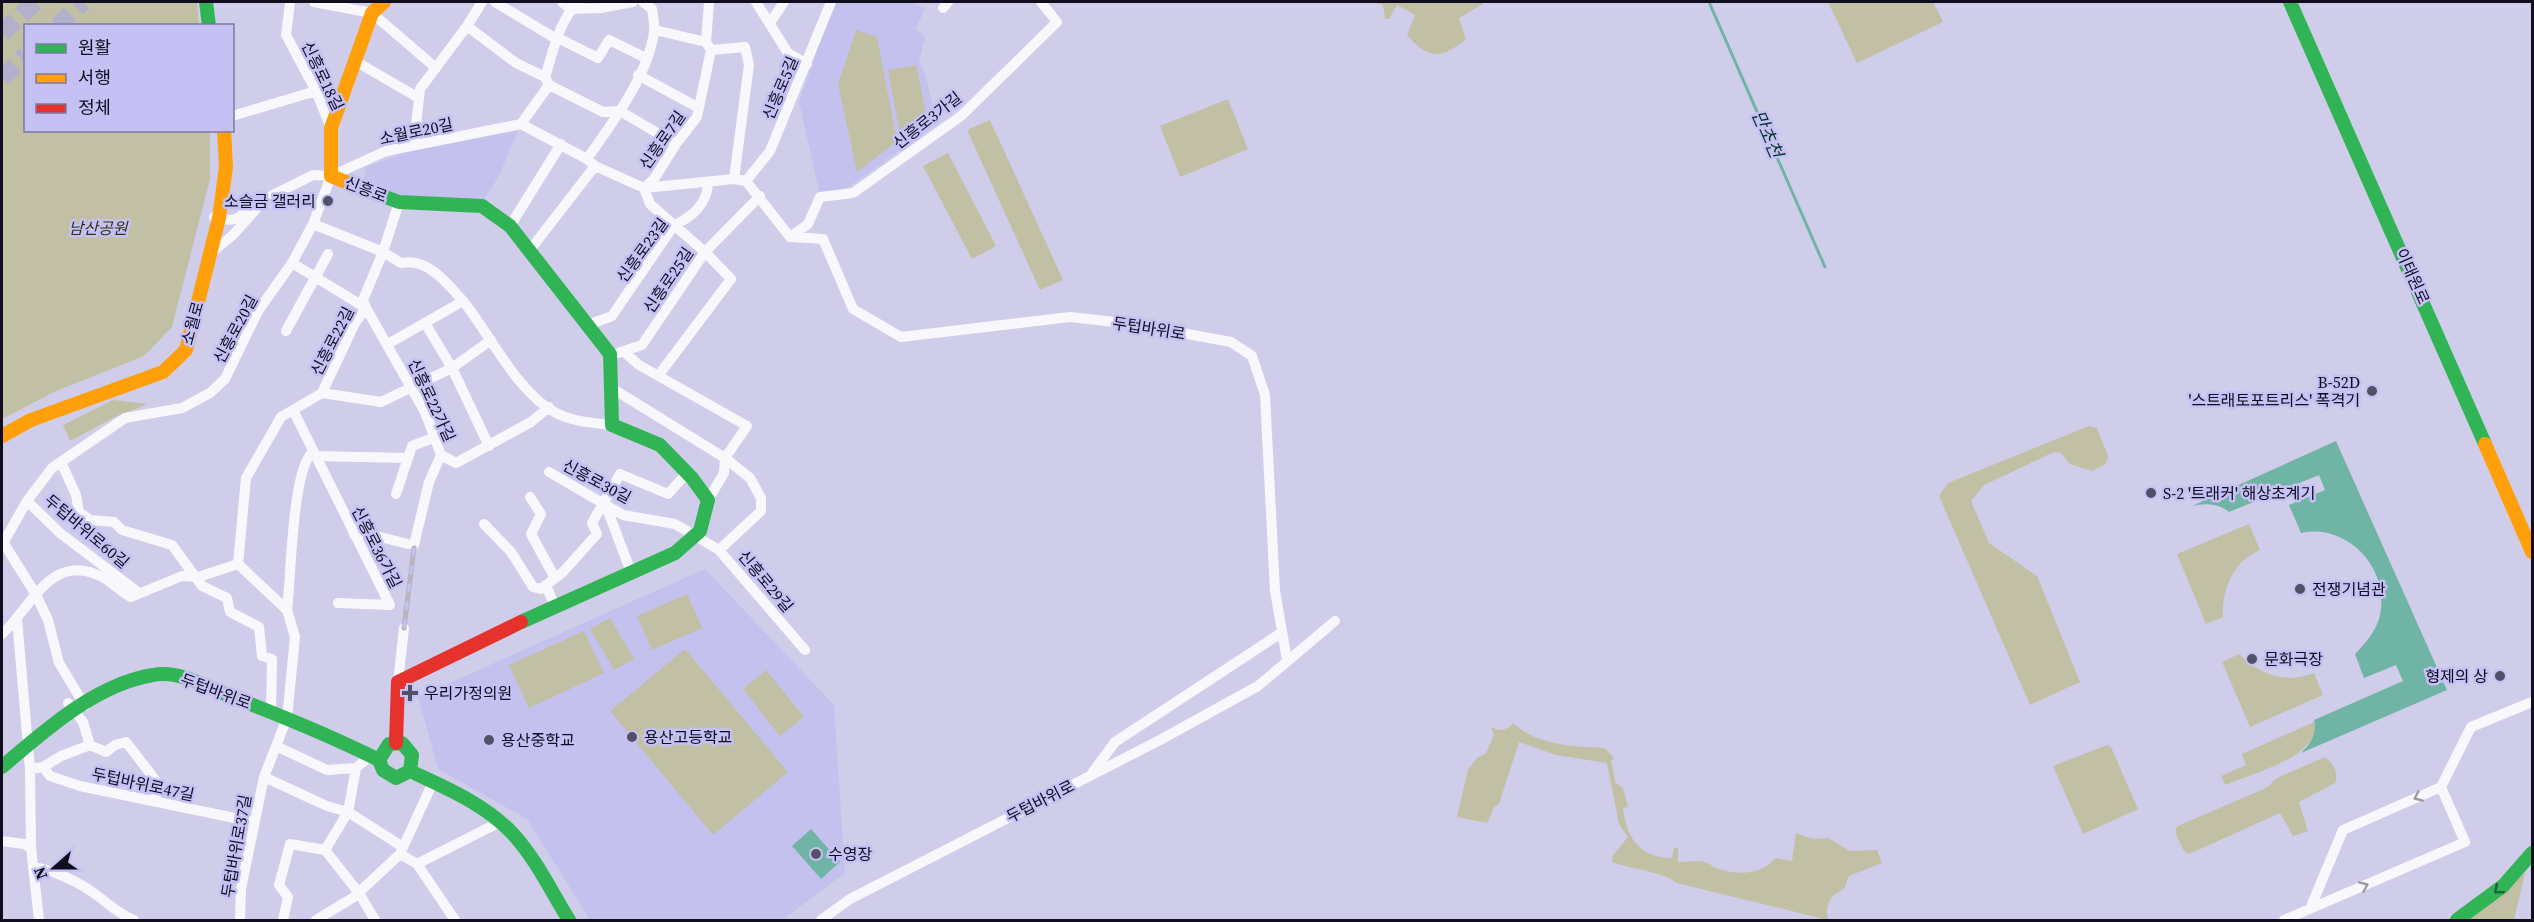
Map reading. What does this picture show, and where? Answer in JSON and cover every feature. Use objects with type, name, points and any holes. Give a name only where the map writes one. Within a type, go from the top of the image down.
[{"type":"main road","points":[[206,2],[209,24]]},
{"type":"main road","name":"신흥로","points":[[384,2],[372,13],[331,128],[328,145],[331,176],[399,202],[482,206],[510,226],[610,354]]},
{"type":"main road","name":"이태원로","points":[[2290,2],[2532,552]]},
{"type":"main road","name":"소월로","points":[[2,436],[31,420],[163,372],[177,362],[186,350],[210,253],[226,167],[223,132]]},
{"type":"main road","name":"소월로","points":[[2,430],[37,413],[150,370],[173,356],[182,339],[198,262],[216,217]]},
{"type":"main road","points":[[396,742],[398,682],[472,644],[675,553],[699,536],[706,521],[708,500],[687,473],[660,445],[612,425],[610,354]]},
{"type":"main road","name":"두텁바위로","points":[[2,767],[27,744],[65,719],[78,706],[121,685],[154,675],[184,678],[287,718],[375,758],[383,770],[396,778],[410,771],[468,799],[515,836],[569,921]]},
{"type":"main road","points":[[375,758],[389,744],[396,742],[410,749],[413,758],[410,771]]},
{"type":"main road","points":[[2457,921],[2503,886],[2532,853]]},
{"type":"street","name":"신흥로18길","points":[[290,2],[286,35],[316,91],[331,128]]},
{"type":"street","points":[[314,2],[372,13],[436,68]]},
{"type":"street","points":[[414,144],[417,97],[482,2]]},
{"type":"street","points":[[495,2],[558,39],[598,58],[609,40],[646,58]]},
{"type":"street","points":[[566,5],[579,2]]},
{"type":"street","points":[[566,5],[601,8],[633,2]]},
{"type":"street","points":[[530,250],[591,162],[646,58],[655,30],[652,9],[643,2]]},
{"type":"street","name":"신흥로7길","points":[[644,188],[654,179],[676,144],[697,117],[708,46],[709,2]]},
{"type":"street","points":[[756,2],[788,53],[807,64]]},
{"type":"street","points":[[770,23],[784,2]]},
{"type":"street","name":"신흥로5길","points":[[740,180],[770,152],[831,2]]},
{"type":"street","name":"신흥로3가길","points":[[790,237],[808,224],[820,197],[853,193],[961,116],[1057,21],[1041,2]]},
{"type":"street","points":[[566,5],[547,81],[521,124],[644,188],[740,180],[760,196],[790,237]]},
{"type":"street","points":[[467,26],[516,63],[547,81],[603,112],[620,111],[676,144]]},
{"type":"street","points":[[655,30],[708,46],[745,47],[749,65],[740,180]]},
{"type":"street","points":[[355,61],[417,97]]},
{"type":"street","points":[[638,75],[699,108]]},
{"type":"street","points":[[234,115],[316,91]]},
{"type":"street","name":"소월로20길","points":[[210,253],[233,235],[265,199],[314,175],[331,176],[357,162],[414,144],[521,124]]},
{"type":"street","points":[[510,226],[561,144]]},
{"type":"street","name":"신흥로20길","points":[[27,501],[52,468],[125,418],[182,408],[210,393],[225,379],[258,311],[292,262],[313,224],[331,176]]},
{"type":"street","name":"신흥로23길","points":[[588,325],[612,316],[674,225],[685,220],[702,204],[708,193],[708,182]]},
{"type":"street","points":[[644,188],[650,204],[705,252],[731,279],[658,376]]},
{"type":"street","name":"신흥로25길","points":[[610,354],[624,352],[642,345],[705,252],[760,196]]},
{"type":"street","points":[[216,217],[237,220],[251,206],[265,199]]},
{"type":"street","name":"신흥로22길","points":[[238,564],[246,478],[281,417],[322,393],[355,323],[366,308],[363,300],[383,252],[399,202]]},
{"type":"street","points":[[313,224],[383,252],[401,262],[412,260],[439,274],[463,301],[529,392],[557,414],[587,423],[612,425]]},
{"type":"street","name":"두텁바위로","points":[[790,237],[823,239],[853,309],[901,337],[1070,317],[1133,324],[1231,342],[1252,356],[1266,395],[1275,591],[1287,660]]},
{"type":"street","points":[[286,331],[327,254]]},
{"type":"street","points":[[292,262],[366,308]]},
{"type":"street","points":[[388,344],[463,301]]},
{"type":"street","name":"신흥로22가길","points":[[354,535],[361,532],[411,545],[429,482],[441,455],[425,412],[366,308]]},
{"type":"street","points":[[425,323],[452,368],[489,446]]},
{"type":"street","name":"신흥로22길","points":[[322,393],[381,402],[452,368],[491,340]]},
{"type":"street","points":[[624,352],[639,365],[747,426],[725,458],[723,473],[708,500]]},
{"type":"street","points":[[610,387],[725,458],[750,478],[761,498],[762,511],[719,550]]},
{"type":"street","points":[[441,455],[456,463],[531,422],[549,407]]},
{"type":"street","name":"신흥로36가길","points":[[292,411],[390,605],[338,603]]},
{"type":"street","points":[[396,494],[412,446],[433,438]]},
{"type":"street","points":[[287,610],[296,504],[307,456],[314,454],[408,458]]},
{"type":"street","points":[[61,462],[76,495],[79,512],[90,520],[114,522],[122,530],[172,544],[198,577],[202,586],[227,598],[230,612],[259,627],[262,656],[272,659],[271,712]]},
{"type":"street","name":"신흥로30길","points":[[549,472],[623,515],[675,524],[699,536]]},
{"type":"street","points":[[484,524],[511,552],[533,587],[541,589],[551,582],[597,534],[592,523],[620,474],[668,494],[687,473]]},
{"type":"street","points":[[530,496],[542,514],[531,534],[551,582],[555,607]]},
{"type":"street","name":"두텁바위로60길","points":[[2,543],[27,501],[60,533],[139,593]]},
{"type":"street","points":[[604,503],[617,530],[631,573]]},
{"type":"street","name":"신흥로29길","points":[[699,536],[719,550],[805,650]]},
{"type":"street","points":[[2,543],[35,593],[48,620],[59,663],[78,706],[90,745]]},
{"type":"street","points":[[2,634],[47,581],[64,572],[81,570],[104,578],[131,597],[182,576],[198,577],[238,564],[287,610]]},
{"type":"street","name":"두텁바위로37길","points":[[240,921],[242,889],[264,777],[278,747],[287,718],[295,637],[287,610]]},
{"type":"street","points":[[17,619],[30,769],[31,848],[39,921]]},
{"type":"street","name":"두텁바위로","points":[[821,921],[850,898],[1090,776],[1258,686],[1335,621]]},
{"type":"street","points":[[398,682],[404,628]]},
{"type":"street","points":[[1090,776],[1115,742],[1281,633]]},
{"type":"street","points":[[2310,909],[2343,830],[2441,787],[2471,727],[2532,702]]},
{"type":"street","points":[[30,769],[43,767],[61,756],[90,745],[106,752],[114,745],[126,742],[160,786],[154,801]]},
{"type":"street","points":[[278,747],[327,770],[356,768],[375,758]]},
{"type":"street","name":"두텁바위로47길","points":[[43,767],[50,776],[80,786],[254,822]]},
{"type":"street","points":[[326,850],[348,812],[356,768]]},
{"type":"street","name":"두텁바위로37길","points":[[264,777],[327,806],[348,812],[417,864]]},
{"type":"street","points":[[316,921],[359,893],[402,851],[433,782]]},
{"type":"street","points":[[2284,921],[2465,842],[2441,787]]},
{"type":"street","points":[[455,921],[417,864],[500,822]]},
{"type":"street","points":[[2,841],[24,844],[31,848]]},
{"type":"street","points":[[283,921],[288,897],[279,885],[290,844],[326,850],[359,893],[375,921]]},
{"type":"street","points":[[33,867],[95,894],[120,918],[134,921]]},
{"type":"shaded area","points":[[834,2],[912,2],[925,9],[916,28],[925,38],[919,61],[925,73],[937,124],[846,189],[820,195],[799,102]]},
{"type":"shaded area","points":[[518,131],[498,178],[481,203],[416,202],[363,185],[366,167],[406,152]]},
{"type":"shaded area","points":[[2336,441],[2447,690],[2301,753],[2312,738],[2315,730],[2314,720],[2403,681],[2396,665],[2364,678],[2355,654],[2370,636],[2380,615],[2381,598],[2372,566],[2349,542],[2334,535],[2318,532],[2301,533],[2289,505],[2325,490],[2319,475],[2229,512],[2211,504],[2192,506]]},
{"type":"shaded area","name":"용산고등학교","points":[[705,569],[834,705],[845,873],[782,920],[590,920],[527,819],[438,769],[418,697]]},
{"type":"shaded area","name":"수영장","points":[[811,829],[840,862],[821,879],[792,846]]},
{"type":"green space","name":"남산공원","points":[[2,2],[197,2],[199,24],[24,24],[24,132],[210,132],[210,179],[172,327],[144,356],[56,391],[2,419]]},
{"type":"green space","points":[[1372,2],[1486,2],[1459,18],[1466,39],[1450,50],[1435,54],[1422,49],[1407,35],[1415,15],[1397,5],[1389,19],[1385,19],[1383,5]]},
{"type":"green space","points":[[1828,2],[1933,2],[1943,22],[1857,63]]},
{"type":"green space","points":[[856,30],[877,37],[897,141],[857,172],[838,84]]},
{"type":"green space","points":[[916,65],[928,124],[899,129],[888,70]]},
{"type":"green space","points":[[1228,99],[1248,149],[1180,177],[1160,126]]},
{"type":"green space","points":[[990,120],[1063,280],[1040,290],[967,130]]},
{"type":"green space","points":[[948,153],[996,246],[972,259],[923,166]]},
{"type":"green space","points":[[113,400],[148,404],[113,418],[70,441],[63,425]]},
{"type":"green space","points":[[2089,426],[2097,428],[2108,456],[2106,464],[2092,471],[2070,464],[2061,453],[2054,452],[1984,485],[1971,501],[1989,543],[2037,576],[2080,682],[2030,705],[1939,496],[1948,483]]},
{"type":"green space","points":[[2249,524],[2260,550],[2243,561],[2231,577],[2223,606],[2223,617],[2206,624],[2177,554]]},
{"type":"green space","points":[[687,594],[702,628],[652,650],[637,616]]},
{"type":"green space","points":[[610,618],[634,659],[614,670],[590,629]]},
{"type":"green space","points":[[584,631],[604,673],[529,708],[509,665]]},
{"type":"green space","points":[[685,649],[788,772],[713,835],[610,711]]},
{"type":"green space","points":[[2239,654],[2256,667],[2274,676],[2293,678],[2314,673],[2323,695],[2250,727],[2222,662]]},
{"type":"green space","points":[[766,670],[804,717],[780,736],[743,689]]},
{"type":"green space","points":[[2314,722],[2314,734],[2307,745],[2296,754],[2267,769],[2225,785],[2221,776],[2246,765],[2242,754]]},
{"type":"green space","points":[[1513,723],[1522,730],[1544,740],[1605,748],[1614,758],[1611,761],[1615,782],[1623,788],[1628,807],[1623,808],[1628,829],[1637,845],[1651,854],[1672,858],[1674,848],[1678,848],[1678,862],[1700,862],[1726,871],[1741,873],[1757,871],[1770,864],[1775,858],[1792,861],[1796,833],[1813,839],[1828,838],[1850,851],[1877,850],[1882,863],[1849,876],[1844,889],[1829,901],[1828,920],[1677,883],[1656,873],[1612,862],[1613,855],[1628,837],[1619,824],[1607,763],[1556,755],[1519,742],[1499,804],[1494,807],[1487,823],[1457,817],[1468,770],[1477,758],[1486,753],[1494,735],[1491,727],[1503,730]]},
{"type":"green space","points":[[2107,745],[2111,747],[2138,809],[2083,834],[2053,766]]},
{"type":"green space","points":[[2325,757],[2334,768],[2336,779],[2335,783],[2299,802],[2308,831],[2293,836],[2280,813],[2189,854],[2184,851],[2176,835],[2176,828],[2180,825],[2266,788],[2277,778]]},
{"type":"green space","points":[[2525,873],[2514,920],[2467,920]]},
{"type":"waterway","name":"만초천","points":[[1709,2],[1825,267]]},
{"type":"tunnel","points":[[2,33],[35,2]]},
{"type":"tunnel","points":[[59,24],[83,2]]},
{"type":"tunnel","points":[[2,78],[24,57]]},
{"type":"railway","points":[[404,628],[414,548]]},
{"type":"traffic: fast","points":[[206,2],[209,24]]},
{"type":"traffic: fast","points":[[2290,2],[2485,444]]},
{"type":"traffic: fast","points":[[366,190],[399,202],[482,206],[510,226],[610,354],[612,425],[660,445],[692,478],[708,500],[700,531],[675,553],[521,622]]},
{"type":"traffic: fast","points":[[2,767],[53,724],[91,699],[132,680],[163,674],[193,680],[325,735],[379,760],[383,770],[396,778],[410,771]]},
{"type":"traffic: fast","points":[[379,760],[389,744],[402,743],[412,755],[410,771]]},
{"type":"traffic: fast","points":[[410,771],[478,805],[502,823],[529,854],[569,920]]},
{"type":"traffic: fast","points":[[2457,920],[2503,886],[2532,853]]},
{"type":"traffic: slow","points":[[366,190],[331,176],[331,128],[372,13],[384,2]]},
{"type":"traffic: slow","points":[[2,436],[31,420],[163,372],[186,350],[219,218],[226,167],[224,132]]},
{"type":"traffic: slow","points":[[2485,444],[2532,552]]},
{"type":"traffic: jam","points":[[396,743],[398,682],[521,622]]},
{"type":"place","name":"소슬금 갤러리","points":[[328,201]]},
{"type":"place","name":"B-52D '스트래토포트리스' 폭격기","points":[[2372,391]]},
{"type":"place","name":"S-2 '트래커' 해상초계기","points":[[2151,493]]},
{"type":"place","name":"전쟁기념관","points":[[2300,589]]},
{"type":"place","name":"문화극장","points":[[2252,659]]},
{"type":"place","name":"형제의 상","points":[[2500,676]]},
{"type":"place","name":"우리가정의원","points":[[410,693]]},
{"type":"place","name":"용산고등학교","points":[[632,737]]},
{"type":"place","name":"용산중학교","points":[[489,740]]},
{"type":"place","name":"수영장","points":[[816,854]]}]
